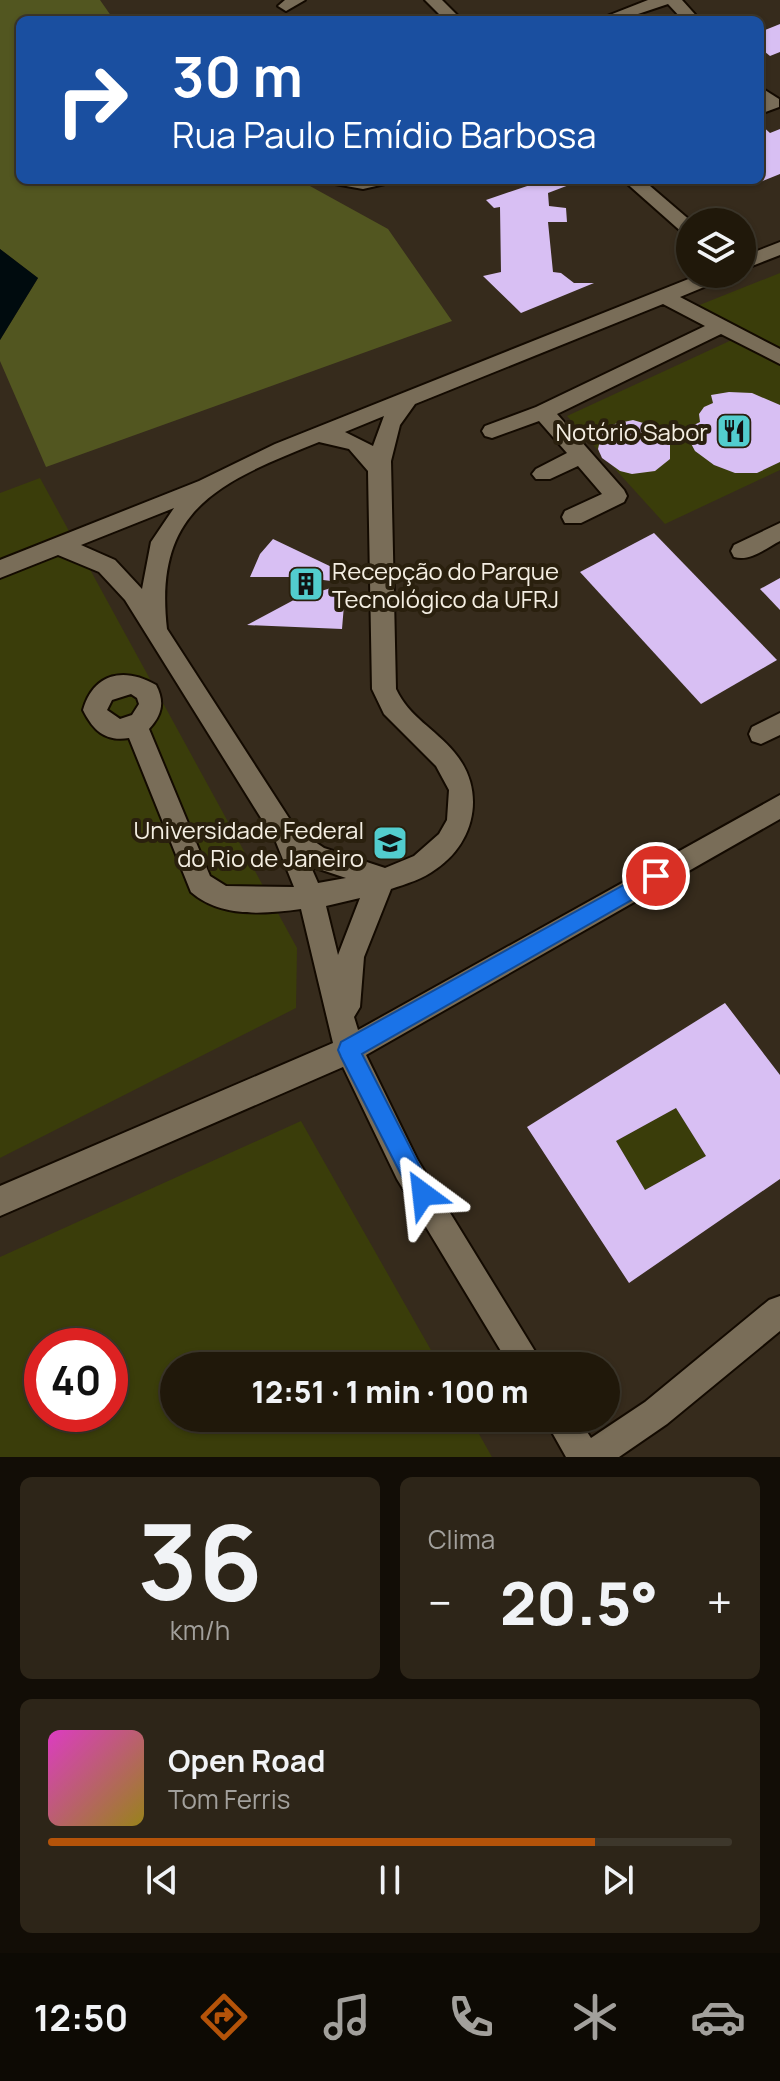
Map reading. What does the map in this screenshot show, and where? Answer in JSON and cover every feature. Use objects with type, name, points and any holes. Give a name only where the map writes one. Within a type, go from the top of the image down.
[{"type":"street","points":[[617,16],[663,0]]},
{"type":"street","points":[[673,0],[688,16]]},
{"type":"street","points":[[764,95],[773,103],[764,107]]},
{"type":"street","points":[[637,184],[676,218]]},
{"type":"street","points":[[756,258],[780,248]]},
{"type":"street","points":[[0,569],[208,485],[316,436],[687,288]]},
{"type":"street","points":[[666,297],[780,357]]},
{"type":"street","points":[[492,431],[543,412],[722,326]]},
{"type":"street","points":[[136,726],[200,884],[210,893],[228,899],[311,898],[404,874],[442,850],[455,834],[461,784],[449,762],[397,718],[384,689],[379,471],[384,433],[389,420],[408,400]]},
{"type":"street","points":[[543,412],[616,496],[573,517]]},
{"type":"street","points":[[316,436],[340,437],[360,444],[371,455],[379,471]]},
{"type":"street","points":[[543,474],[582,455]]},
{"type":"street","points":[[156,631],[152,595],[162,542],[173,522],[208,485]]},
{"type":"street","points":[[742,551],[780,531]]},
{"type":"street","points":[[58,546],[99,559],[121,574],[287,837],[311,898],[349,1050],[407,1169],[519,1352]]},
{"type":"street","points":[[0,1201],[349,1050],[780,806]]},
{"type":"street","points":[[287,837],[316,857],[383,879]]},
{"type":"street","points":[[349,1050],[345,990],[350,960],[358,933],[383,879]]},
{"type":"street","points":[[591,1457],[656,1413],[780,1311]]},
{"type":"street","points":[[569,1432],[584,1457]]},
{"type":"shaded area","name":"Universidade Federal do Rio de Janeiro","points":[[0,0],[780,0],[780,1457],[0,1457],[0,340],[38,278],[0,249]]},
{"type":"shaded area","points":[[0,249],[38,278],[0,340]]},
{"type":"shaded area","points":[[780,273],[780,347],[697,306],[742,288],[756,288],[756,283]]},
{"type":"shaded area","points":[[736,338],[780,361],[780,470],[665,524],[567,416]]},
{"type":"shaded area","points":[[40,478],[297,948],[296,1008],[0,1158],[0,493]]},
{"type":"shaded area","points":[[676,1108],[706,1156],[645,1190],[616,1141]]},
{"type":"shaded area","points":[[301,1121],[432,1352],[160,1352],[160,1432],[478,1432],[492,1457],[0,1457],[0,1257]]},
{"type":"green space","points":[[0,0],[100,0],[111,16],[16,16],[16,184],[306,184],[388,229],[452,321],[46,467],[0,361],[0,340],[38,278],[0,249]]},
{"type":"building","points":[[780,24],[780,52],[770,56],[764,51],[764,30]]},
{"type":"building","points":[[764,128],[770,133],[780,129],[780,174],[764,180]]},
{"type":"building","points":[[533,184],[568,184],[548,193],[549,206],[566,208],[567,222],[548,222],[553,272],[561,273],[574,283],[594,283],[521,313],[483,276],[501,272],[500,207],[494,208],[486,200]]},
{"type":"building","name":"Notório Sabor","points":[[752,393],[780,405],[780,462],[757,473],[735,473],[714,465],[695,451],[687,436],[690,427],[700,422],[699,414],[704,407],[713,403],[711,395]]},
{"type":"building","points":[[633,420],[657,427],[670,442],[670,459],[655,471],[632,474],[620,471],[602,458],[598,449],[602,432],[610,425]]},
{"type":"building","points":[[654,533],[777,660],[701,704],[580,572]]},
{"type":"building","name":"Recepção do Parque Tecnológico da UFRJ","points":[[273,539],[338,570],[331,581],[308,578],[311,594],[331,588],[344,605],[342,629],[247,625],[305,594],[302,577],[250,577],[260,554]]},
{"type":"building","points":[[780,578],[780,610],[760,589]]},
{"type":"building","points":[[725,1003],[780,1075],[780,1179],[629,1283],[527,1127]],"holes":[[[676,1108],[706,1156],[645,1190],[616,1141]]]},
{"type":"place","name":"Notório Sabor","points":[[734,431]]},
{"type":"place","name":"Recepção do Parque Tecnológico da UFRJ","points":[[306,584]]},
{"type":"place","name":"Universidade Federal do Rio de Janeiro","points":[[390,843]]},
{"type":"route","points":[[423,1194],[407,1169],[349,1050],[656,876]]}]
